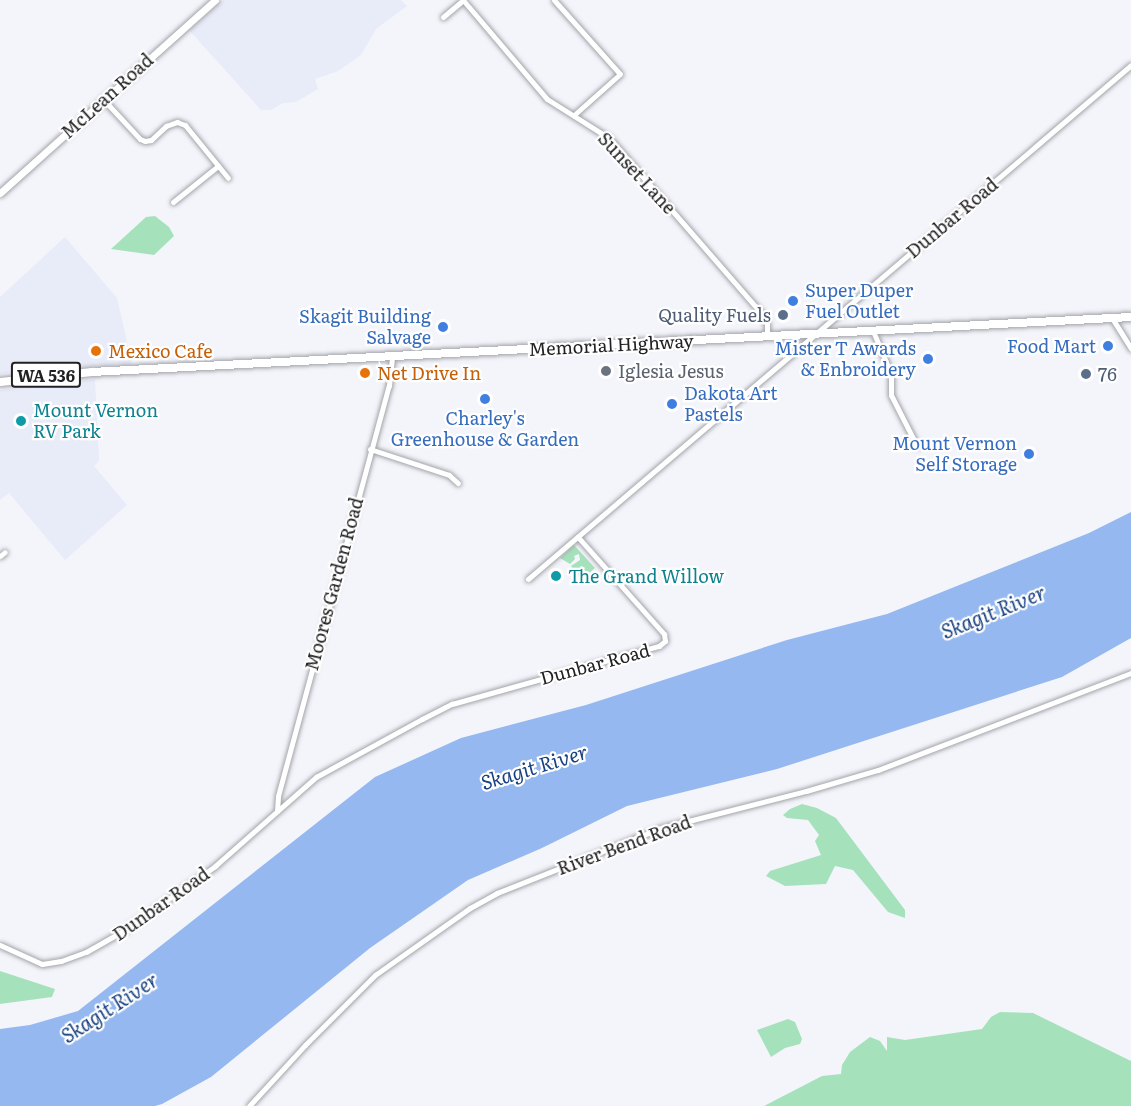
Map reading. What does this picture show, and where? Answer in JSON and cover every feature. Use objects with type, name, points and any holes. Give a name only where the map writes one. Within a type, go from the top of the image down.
[{"type":"main road","name":"Memorial Highway","points":[[0,382],[92,372],[392,358],[1131,317]]},
{"type":"street","name":"McLean Road","points":[[0,193],[215,0]]},
{"type":"street","points":[[443,17],[463,0]]},
{"type":"street","name":"Sunset Lane","points":[[463,0],[547,99],[609,138],[762,314],[767,324],[767,336]]},
{"type":"street","points":[[554,0],[620,74],[574,115]]},
{"type":"street","name":"Dunbar Road","points":[[0,945],[42,964],[61,962],[86,952],[123,931],[215,866],[316,777],[452,704],[659,646],[665,641],[663,634],[578,537],[1131,65]]},
{"type":"street","points":[[103,99],[140,139],[145,141],[151,140],[166,126],[177,122],[184,125],[228,178]]},
{"type":"street","points":[[173,202],[218,166]]},
{"type":"street","points":[[1112,318],[1131,348]]},
{"type":"street","points":[[873,331],[891,374],[891,395],[917,446]]},
{"type":"street","name":"Moores Garden Road","points":[[277,811],[278,796],[370,449],[389,386],[392,358]]},
{"type":"street","points":[[370,449],[449,475],[458,483]]},
{"type":"street","points":[[528,579],[578,537]]},
{"type":"street","name":"River Bend Road","points":[[249,1106],[305,1045],[375,975],[470,908],[497,893],[661,828],[878,770],[1131,673]]},
{"type":"shaded area","points":[[223,0],[401,0],[407,6],[376,29],[361,55],[338,71],[315,79],[318,89],[296,102],[283,103],[271,110],[261,110],[189,30]]},
{"type":"shaded area","points":[[65,237],[117,298],[132,364],[49,368],[0,374],[0,297]]},
{"type":"shaded area","points":[[95,379],[99,461],[94,466],[127,505],[65,560],[9,493],[0,500],[0,390]]},
{"type":"green space","points":[[155,216],[169,227],[174,236],[154,255],[111,249],[146,217]]},
{"type":"green space","points":[[574,545],[595,568],[581,580],[571,566],[580,560],[579,554],[574,556],[575,559],[570,564],[560,558]]},
{"type":"green space","points":[[802,804],[817,808],[836,818],[905,910],[905,918],[888,912],[853,870],[835,866],[826,884],[785,886],[766,876],[770,871],[821,855],[815,841],[819,835],[808,820],[787,818],[783,815]]},
{"type":"green space","points":[[0,971],[55,989],[52,997],[0,1004]]},
{"type":"green space","points":[[1000,1012],[1033,1013],[1131,1061],[1131,1106],[764,1106],[822,1076],[841,1074],[842,1065],[850,1052],[870,1037],[880,1041],[887,1051],[887,1037],[905,1040],[982,1029],[991,1017]]},
{"type":"green space","points":[[788,1019],[795,1022],[802,1039],[800,1044],[785,1048],[771,1057],[757,1030]]},
{"type":"water","name":"Skagit River","points":[[1131,512],[1131,638],[1062,677],[777,769],[627,806],[542,848],[468,880],[370,948],[211,1077],[162,1104],[155,1106],[0,1106],[0,1029],[30,1025],[78,1011],[375,777],[461,738],[586,705],[787,640],[887,614],[1089,533]]},
{"type":"place","name":"Super Duper Fuel Outlet","points":[[793,301]]},
{"type":"place","name":"Quality Fuels","points":[[783,315]]},
{"type":"place","name":"Skagit Building Salvage","points":[[443,327]]},
{"type":"place","name":"Food Mart","points":[[1108,346]]},
{"type":"place","name":"Mexico Cafe","points":[[96,351]]},
{"type":"place","name":"Mister T Awards & Enbroidery","points":[[928,359]]},
{"type":"place","name":"Iglesia Jesus","points":[[606,371]]},
{"type":"place","name":"Net Drive In","points":[[365,373]]},
{"type":"place","name":"76","points":[[1086,374]]},
{"type":"place","name":"Charley's Greenhouse & Garden","points":[[485,399]]},
{"type":"place","name":"Dakota Art Pastels","points":[[672,404]]},
{"type":"place","name":"Mount Vernon RV Park","points":[[21,421]]},
{"type":"place","name":"Mount Vernon Self Storage","points":[[1029,454]]},
{"type":"place","name":"The Grand Willow","points":[[556,576]]}]
